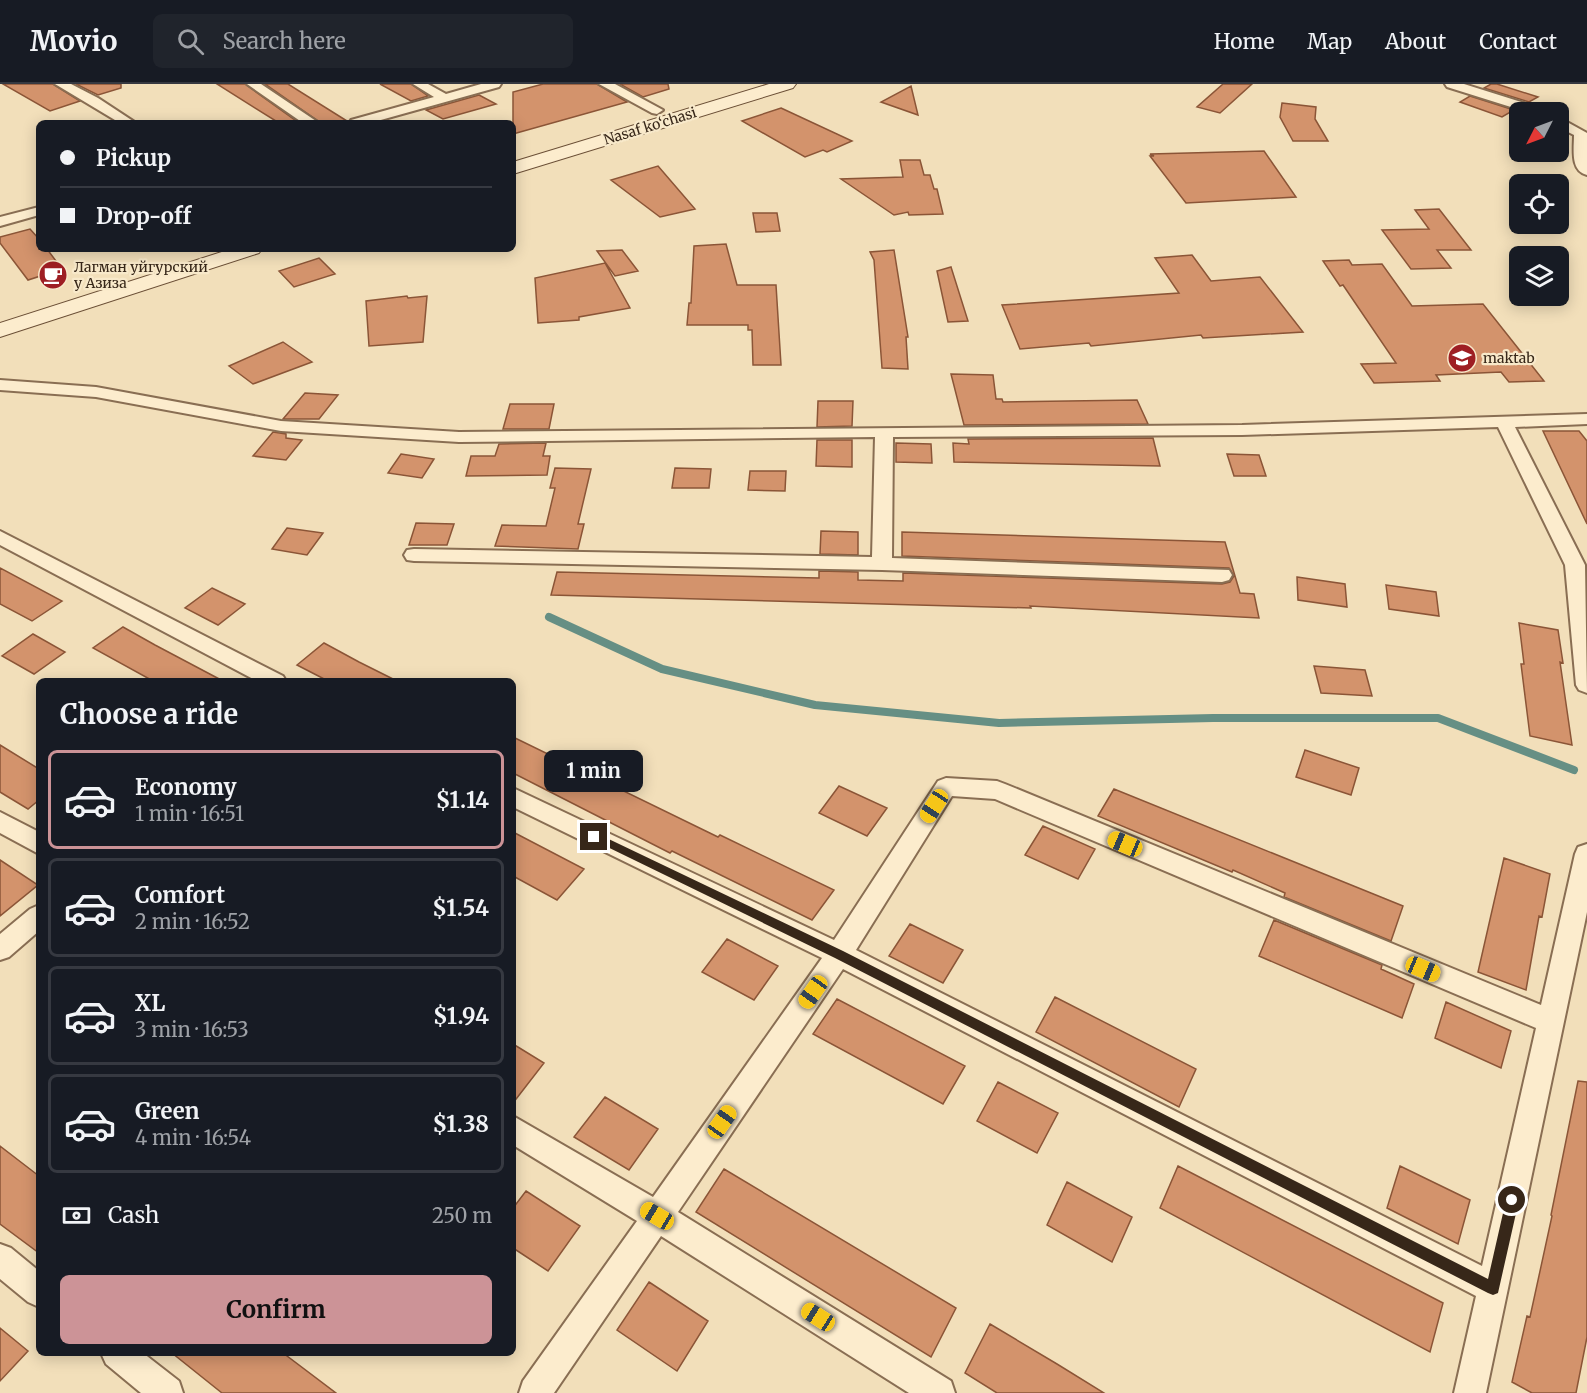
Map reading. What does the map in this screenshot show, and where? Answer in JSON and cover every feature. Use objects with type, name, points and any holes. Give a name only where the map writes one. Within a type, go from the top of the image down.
[{"type":"main road","name":"Nasaf ko‘chasi","points":[[516,154],[746,84]]},
{"type":"main road","name":"Nasaf ko‘chasi","points":[[516,167],[787,84]]},
{"type":"main road","points":[[0,314],[198,252]]},
{"type":"main road","points":[[0,330],[243,252]]},
{"type":"street","points":[[61,84],[124,120]]},
{"type":"street","points":[[253,84],[307,120]]},
{"type":"street","points":[[419,84],[444,98]]},
{"type":"street","points":[[367,120],[495,84]]},
{"type":"street","points":[[605,84],[657,110]]},
{"type":"street","points":[[1451,84],[1509,103]]},
{"type":"street","points":[[1569,127],[1580,133],[1582,166],[1587,171]]},
{"type":"street","points":[[0,222],[36,213]]},
{"type":"street","points":[[0,385],[96,392],[281,426],[459,437],[1242,430],[1587,419]]},
{"type":"street","points":[[1504,422],[1581,567],[1587,685]]},
{"type":"street","points":[[882,564],[884,432]]},
{"type":"street","points":[[0,537],[269,678]]},
{"type":"street","points":[[414,555],[882,564],[1222,575]]},
{"type":"street","points":[[535,1393],[839,954],[946,787],[997,790],[1551,1022]]},
{"type":"street","points":[[516,798],[839,954],[1493,1288]]},
{"type":"street","points":[[0,821],[36,842]]},
{"type":"street","points":[[1470,1393],[1587,854]]},
{"type":"street","points":[[0,949],[36,919]]},
{"type":"street","points":[[516,1131],[657,1216],[939,1393]]},
{"type":"street","points":[[0,1259],[36,1289]]},
{"type":"street","points":[[121,1356],[167,1393]]},
{"type":"building","points":[[3,84],[53,84],[80,101],[50,111]]},
{"type":"building","points":[[76,84],[121,84],[121,88],[98,95]]},
{"type":"building","points":[[217,84],[245,84],[295,120],[274,120]]},
{"type":"building","points":[[265,84],[288,84],[345,120],[317,120]]},
{"type":"building","points":[[380,84],[411,84],[428,96],[411,101]]},
{"type":"building","points":[[543,84],[597,84],[627,102],[516,133],[516,120],[513,120],[513,92]]},
{"type":"building","points":[[620,84],[668,84],[669,89],[643,97]]},
{"type":"building","points":[[1223,84],[1252,84],[1220,113],[1197,107]]},
{"type":"building","points":[[1497,84],[1538,97],[1529,102],[1484,88]]},
{"type":"building","points":[[911,86],[918,115],[881,102]]},
{"type":"building","points":[[479,95],[496,104],[443,119],[426,110]]},
{"type":"building","points":[[1470,96],[1509,108],[1509,113],[1502,117],[1460,102]]},
{"type":"building","points":[[1282,103],[1316,107],[1315,119],[1328,141],[1293,141],[1280,117]]},
{"type":"building","points":[[781,108],[852,141],[827,152],[823,150],[805,157],[742,121]]},
{"type":"building","points":[[1264,151],[1296,197],[1186,203],[1150,156],[1154,156],[1150,154]]},
{"type":"building","points":[[900,160],[920,160],[924,175],[930,175],[934,189],[937,189],[943,214],[909,215],[908,212],[894,215],[841,179],[903,177]]},
{"type":"building","points":[[658,166],[695,209],[660,217],[611,180]]},
{"type":"building","points":[[1439,209],[1471,250],[1437,250],[1451,268],[1411,269],[1382,230],[1429,229],[1415,210]]},
{"type":"building","points":[[753,213],[777,213],[780,231],[756,232]]},
{"type":"building","points":[[30,229],[36,236],[36,252],[49,252],[62,269],[28,280],[0,243],[0,237]]},
{"type":"building","points":[[726,244],[737,285],[776,285],[781,365],[753,365],[752,330],[748,330],[748,325],[687,325],[689,303],[691,303],[694,246]]},
{"type":"building","points":[[622,250],[638,271],[615,276],[597,251]]},
{"type":"building","points":[[894,250],[908,337],[906,337],[908,369],[882,368],[874,260],[870,252]]},
{"type":"building","points":[[1192,255],[1211,281],[1260,277],[1303,332],[1203,338],[1201,335],[1091,346],[1089,343],[1020,349],[1002,305],[1179,293],[1155,258]]},
{"type":"building","points":[[319,258],[335,274],[294,287],[279,271]]},
{"type":"building","points":[[1349,260],[1352,265],[1382,264],[1412,306],[1483,304],[1544,381],[1509,382],[1501,372],[1436,375],[1440,381],[1374,383],[1361,364],[1396,363],[1343,285],[1340,286],[1323,261]]},
{"type":"building","points":[[605,263],[630,308],[579,317],[579,320],[538,323],[535,278]]},
{"type":"building","points":[[951,267],[968,321],[948,322],[937,271]]},
{"type":"building","points":[[407,296],[408,298],[427,296],[423,342],[369,346],[366,301]]},
{"type":"building","points":[[283,342],[312,362],[253,384],[229,366]]},
{"type":"building","points":[[951,374],[993,375],[996,399],[1002,399],[1003,402],[1137,400],[1148,424],[964,425]]},
{"type":"building","points":[[305,393],[338,395],[319,419],[283,419]]},
{"type":"building","points":[[818,401],[853,401],[852,426],[817,427]]},
{"type":"building","points":[[510,404],[554,404],[549,429],[503,429]]},
{"type":"building","points":[[1543,431],[1579,431],[1587,441],[1587,524]]},
{"type":"building","points":[[273,432],[286,434],[286,438],[302,440],[286,460],[253,456]]},
{"type":"building","points":[[1153,438],[1160,466],[954,462],[953,443],[969,444],[968,439]]},
{"type":"building","points":[[817,440],[852,440],[852,467],[816,466]]},
{"type":"building","points":[[546,443],[543,456],[550,456],[547,475],[466,476],[471,456],[495,456],[499,444]]},
{"type":"building","points":[[896,443],[931,444],[932,463],[896,462]]},
{"type":"building","points":[[401,454],[434,459],[422,478],[388,473]]},
{"type":"building","points":[[1227,454],[1259,455],[1266,476],[1234,476]]},
{"type":"building","points":[[555,468],[591,469],[578,524],[584,524],[578,549],[495,546],[502,525],[546,526],[555,488],[550,488]]},
{"type":"building","points":[[675,468],[711,469],[709,488],[672,488]]},
{"type":"building","points":[[750,471],[786,471],[785,491],[748,490]]},
{"type":"building","points":[[416,523],[454,524],[447,545],[409,545]]},
{"type":"building","points":[[287,528],[323,533],[307,555],[272,549]]},
{"type":"building","points":[[821,531],[858,532],[858,555],[820,554]]},
{"type":"building","points":[[902,532],[1225,542],[1240,593],[1254,594],[1259,618],[1030,606],[1031,608],[551,595],[557,572],[819,578],[819,571],[858,572],[858,580],[903,581],[903,573],[1222,584],[1230,582],[1234,576],[1229,568],[902,556]]},
{"type":"building","points":[[0,568],[62,601],[32,621],[0,604]]},
{"type":"building","points":[[1297,577],[1345,584],[1347,607],[1298,600]]},
{"type":"building","points":[[1386,585],[1436,592],[1439,616],[1389,609]]},
{"type":"building","points":[[212,588],[245,604],[218,625],[185,608]]},
{"type":"building","points":[[1519,623],[1558,630],[1563,663],[1560,662],[1572,745],[1530,736],[1521,664],[1524,664]]},
{"type":"building","points":[[123,627],[217,678],[148,678],[93,648]]},
{"type":"building","points":[[33,634],[65,652],[34,674],[2,656]]},
{"type":"building","points":[[324,643],[391,678],[322,678],[297,665]]},
{"type":"building","points":[[1314,666],[1365,670],[1372,696],[1321,693]]},
{"type":"building","points":[[516,738],[718,837],[720,835],[834,890],[812,920],[672,851],[670,853],[516,775]]},
{"type":"building","points":[[0,745],[36,767],[36,802],[28,809],[0,792]]},
{"type":"building","points":[[1305,750],[1359,768],[1351,795],[1296,777]]},
{"type":"building","points":[[839,786],[887,808],[867,836],[819,813]]},
{"type":"building","points":[[1114,789],[1403,906],[1391,941],[1284,897],[1285,893],[1233,870],[1232,872],[1098,816]]},
{"type":"building","points":[[1043,826],[1095,849],[1078,879],[1025,855]]},
{"type":"building","points":[[516,834],[584,869],[557,900],[516,878]]},
{"type":"building","points":[[1504,858],[1550,874],[1542,917],[1539,916],[1526,990],[1478,972]]},
{"type":"building","points":[[0,860],[36,884],[36,887],[0,916]]},
{"type":"building","points":[[1274,920],[1382,965],[1381,969],[1414,984],[1402,1018],[1259,956]]},
{"type":"building","points":[[910,924],[963,950],[943,983],[889,956]]},
{"type":"building","points":[[727,939],[778,966],[754,1000],[702,972]]},
{"type":"building","points":[[1055,997],[1196,1069],[1179,1107],[1036,1032]]},
{"type":"building","points":[[837,999],[965,1066],[943,1104],[813,1034]]},
{"type":"building","points":[[1446,1002],[1511,1031],[1501,1068],[1435,1038]]},
{"type":"building","points":[[516,1046],[544,1063],[516,1099]]},
{"type":"building","points":[[1578,1081],[1587,1082],[1587,1337],[1576,1393],[1532,1393],[1512,1382],[1527,1316],[1530,1317]]},
{"type":"building","points":[[998,1082],[1058,1113],[1037,1153],[977,1121]]},
{"type":"building","points":[[605,1097],[658,1129],[629,1170],[574,1137]]},
{"type":"building","points":[[0,1146],[36,1174],[36,1251],[0,1224]]},
{"type":"building","points":[[1178,1166],[1443,1303],[1430,1352],[1160,1208]]},
{"type":"building","points":[[1400,1166],[1470,1200],[1458,1244],[1387,1208]]},
{"type":"building","points":[[724,1169],[956,1308],[931,1357],[696,1212]]},
{"type":"building","points":[[1067,1182],[1132,1217],[1112,1262],[1047,1225]]},
{"type":"building","points":[[526,1191],[580,1226],[548,1271],[516,1250],[516,1204]]},
{"type":"building","points":[[649,1282],[708,1321],[677,1371],[617,1330]]},
{"type":"building","points":[[990,1324],[1104,1393],[997,1393],[965,1373]]},
{"type":"building","points":[[0,1328],[28,1351],[0,1381]]},
{"type":"building","points":[[176,1356],[287,1356],[336,1393],[222,1393]]},
{"type":"waterway","points":[[549,617],[662,669],[815,705],[999,723],[1213,718],[1438,718],[1574,770]]},
{"type":"place","name":"Лагман уйгурский у Азиза","points":[[53,275]]},
{"type":"place","name":"maktab","points":[[1462,358]]},
{"type":"route","points":[[594,837],[839,954],[1493,1288],[1512,1200]]}]
